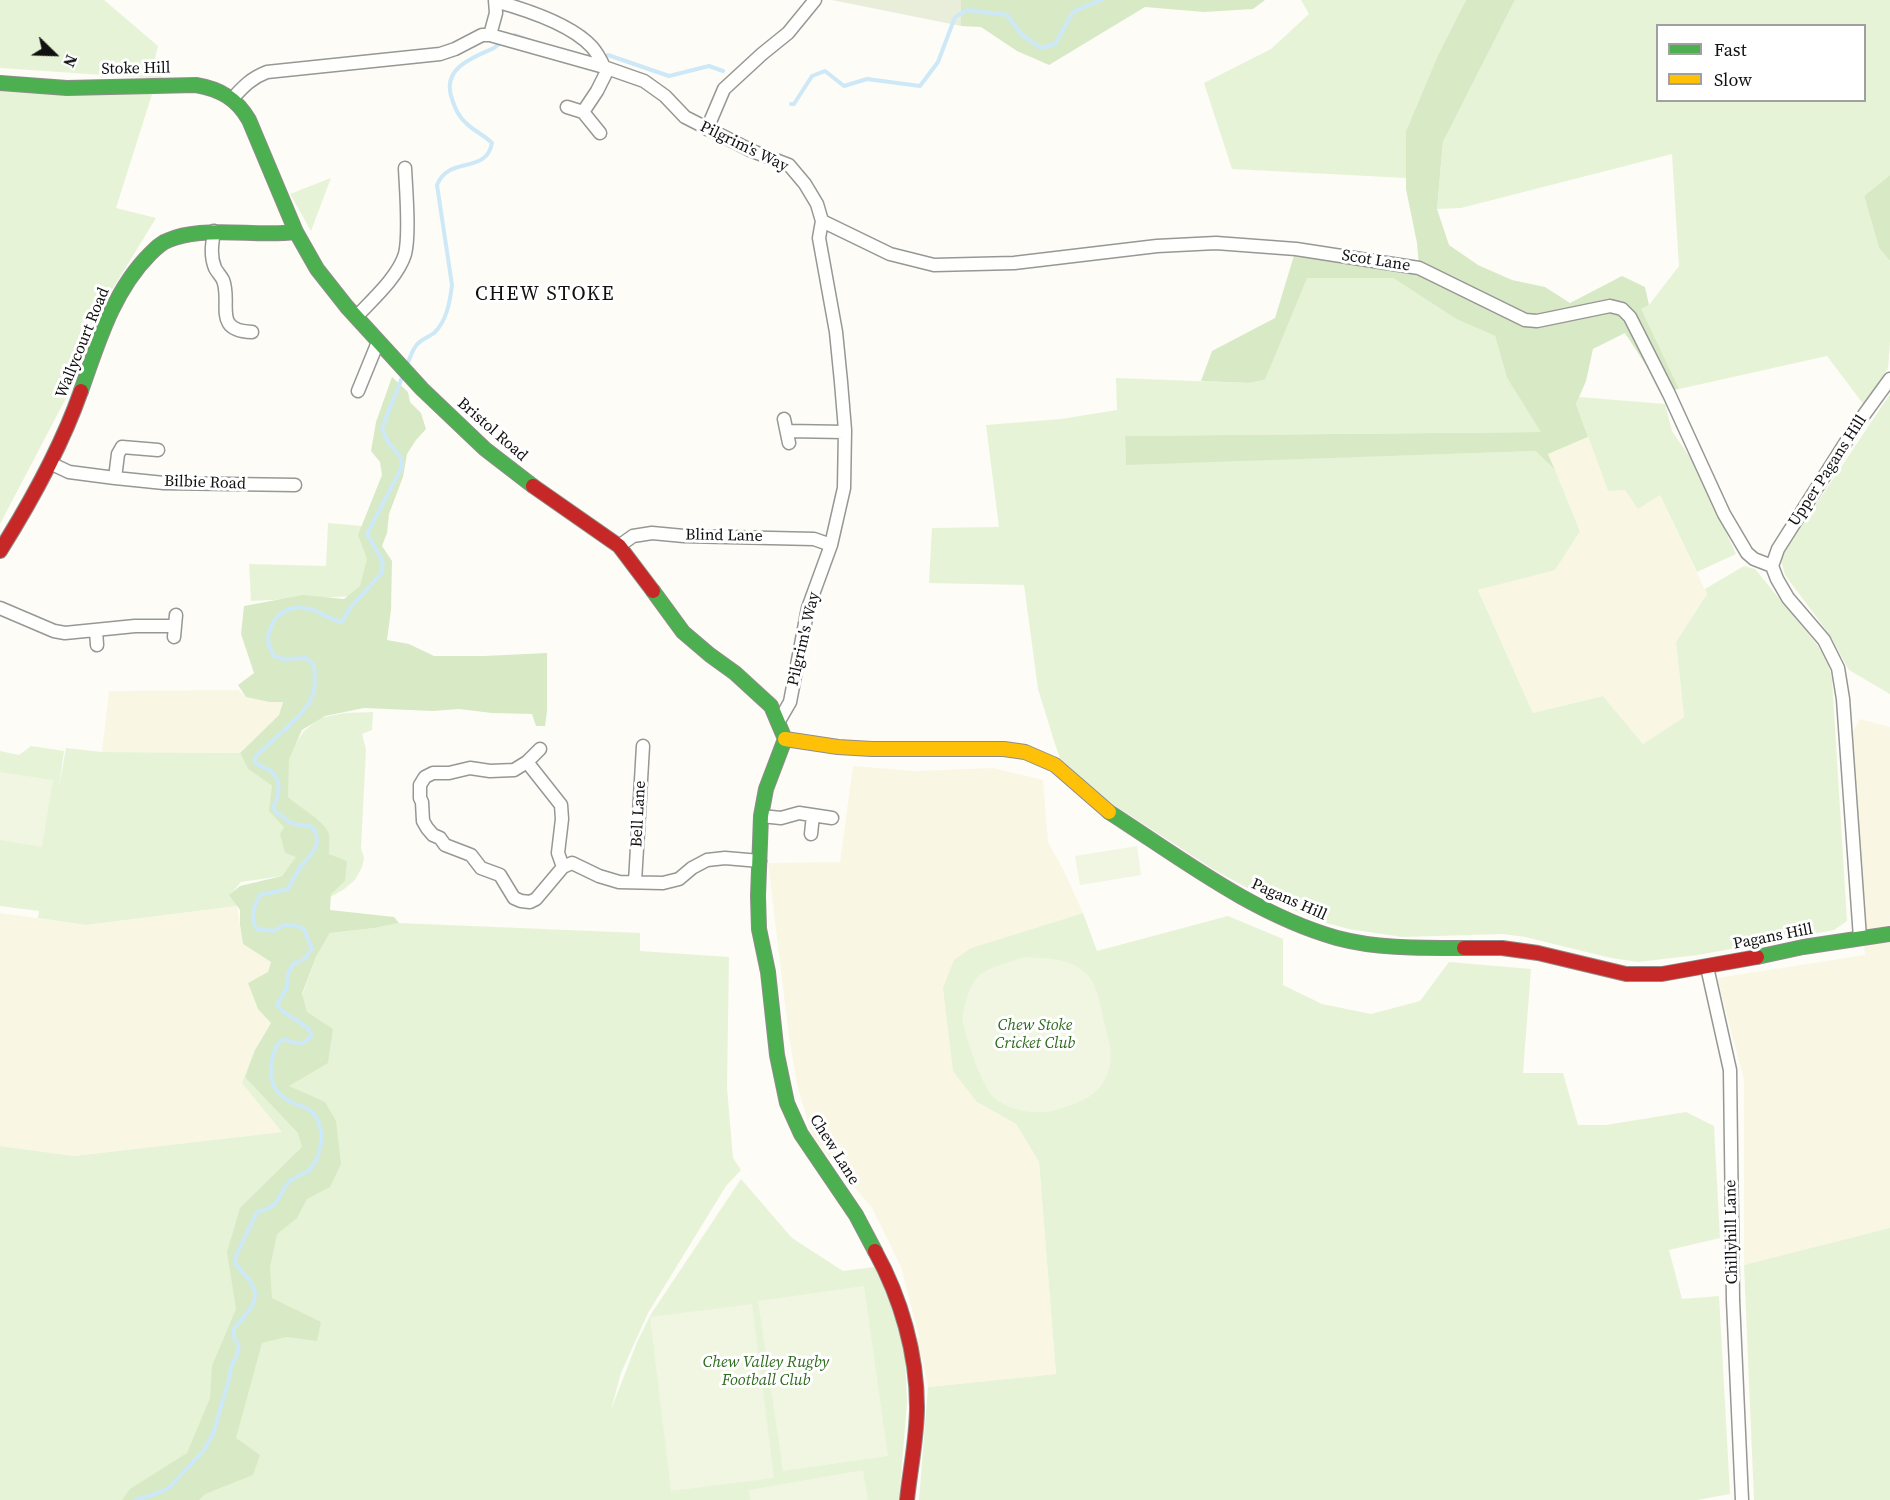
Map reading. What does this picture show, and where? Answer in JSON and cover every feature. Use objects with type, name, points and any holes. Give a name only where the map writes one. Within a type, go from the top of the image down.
[{"type":"main road","name":"Stoke Hill","points":[[0,83],[114,87],[185,85],[215,89],[232,99]]},
{"type":"main road","name":"Bristol Road","points":[[232,99],[249,120],[296,232],[317,269],[356,317],[410,377],[485,449],[619,546],[683,632],[771,706],[785,739]]},
{"type":"main road","name":"Wallycourt Road","points":[[0,551],[35,494],[50,463],[76,406],[110,313],[130,276],[148,254],[167,240],[191,233],[214,231],[276,236],[296,232]]},
{"type":"main road","name":"Pagans Hill","points":[[785,739],[838,747],[872,749],[1004,749],[1025,752],[1055,765],[1102,807],[1239,896],[1292,923],[1338,938],[1374,945],[1413,948],[1502,948],[1538,953],[1626,974],[1662,974],[1803,947],[1890,934]]},
{"type":"main road","name":"Chew Lane","points":[[785,739],[766,789],[761,816],[759,861],[759,929],[768,972],[780,1072],[788,1103],[801,1134],[856,1215],[886,1271],[909,1338],[916,1379],[917,1410],[908,1500]]},
{"type":"street","points":[[707,129],[724,89],[788,33],[815,0]]},
{"type":"street","points":[[232,99],[255,76],[267,72],[440,54],[454,49],[482,35],[492,35],[499,2],[549,20],[591,46],[606,68],[597,91],[583,112]]},
{"type":"street","name":"Pilgrim's Way","points":[[492,35],[644,81],[686,117],[752,151],[789,165],[805,184],[817,204],[822,221],[819,238],[836,332],[845,432],[844,488],[831,545],[808,608],[790,702],[779,721]]},
{"type":"street","points":[[567,107],[583,112],[600,133]]},
{"type":"street","points":[[356,317],[376,297],[403,257],[407,241],[401,219],[405,168]]},
{"type":"street","name":"Scot Lane","points":[[822,221],[890,254],[934,265],[1014,263],[1134,247],[1216,243],[1296,249],[1419,267],[1525,320],[1537,321],[1610,306],[1622,309],[1630,317],[1669,394],[1724,514],[1747,553],[1754,559],[1772,566]]},
{"type":"street","points":[[214,231],[211,254],[215,269],[223,280],[225,316],[229,325],[240,332],[252,332]]},
{"type":"street","points":[[358,391],[378,342]]},
{"type":"street","name":"Upper Pagans Hill","points":[[1772,566],[1778,549],[1858,423],[1890,379]]},
{"type":"street","points":[[787,431],[845,432]]},
{"type":"street","points":[[115,478],[118,454],[122,447],[158,450]]},
{"type":"street","name":"Bilbie Road","points":[[50,463],[69,472],[164,483],[295,485]]},
{"type":"street","name":"Blind Lane","points":[[619,546],[633,536],[652,533],[814,540],[831,545]]},
{"type":"street","points":[[1772,566],[1788,598],[1824,640],[1838,668],[1843,699],[1860,938]]},
{"type":"street","points":[[0,608],[54,631],[75,633],[143,625],[175,626]]},
{"type":"street","points":[[96,630],[97,645]]},
{"type":"street","name":"Bell Lane","points":[[635,882],[643,746]]},
{"type":"street","points":[[540,749],[527,762],[514,770],[490,771],[470,768],[449,773],[433,773],[425,777],[420,785],[423,820],[427,828],[445,845],[471,855],[481,868],[500,875],[514,898],[530,902],[536,899],[563,867],[572,864],[619,882],[663,883],[679,879],[706,860],[725,858],[759,861]]},
{"type":"street","points":[[527,762],[561,805],[562,819],[558,853],[563,867]]},
{"type":"street","points":[[761,816],[781,818],[799,813],[832,818]]},
{"type":"street","points":[[811,834],[813,815]]},
{"type":"street","name":"Chillyhill Lane","points":[[1707,967],[1730,1070],[1733,1300],[1742,1500]]},
{"type":"shaded area","points":[[1588,437],[1608,491],[1625,489],[1660,495],[1707,594],[1676,642],[1684,717],[1643,744],[1603,696],[1533,713],[1478,590],[1555,569],[1580,530],[1548,454]]},
{"type":"shaded area","points":[[238,690],[246,697],[269,702],[283,701],[279,715],[240,753],[102,752],[109,691]]},
{"type":"shaded area","points":[[1860,719],[1890,727],[1890,1230],[1744,1265],[1744,1080],[1717,978],[1865,955],[1846,743]]},
{"type":"shaded area","points":[[853,766],[915,771],[993,768],[1043,780],[1048,842],[1083,913],[971,948],[977,1102],[1016,1124],[1039,1162],[1056,1374],[928,1387],[923,1361],[909,1338],[919,1337],[901,1267],[872,1208],[813,1138],[798,1089],[789,1037],[768,863],[840,862]]},
{"type":"shaded area","points":[[237,906],[243,944],[271,962],[268,972],[271,1023],[255,1050],[283,1132],[74,1156],[0,1146],[0,913],[86,925]]},
{"type":"green space","points":[[0,0],[104,0],[158,46],[154,61],[163,79],[0,68]]},
{"type":"green space","points":[[832,0],[961,0],[961,26]]},
{"type":"green space","points":[[961,0],[1265,0],[1253,9],[1204,12],[1145,7],[1049,65],[1017,51],[981,27],[961,26]]},
{"type":"green space","points":[[1301,0],[1466,0],[1438,55],[1406,131],[1406,178],[1232,169],[1204,83],[1271,49],[1309,14]]},
{"type":"green space","points":[[1466,0],[1515,0],[1443,142],[1437,209],[1449,245],[1478,265],[1512,280],[1545,287],[1570,303],[1622,276],[1645,287],[1649,305],[1641,309],[1679,389],[1662,390],[1625,333],[1593,349],[1586,381],[1576,404],[1588,437],[1548,454],[1555,470],[1536,451],[1126,465],[1125,436],[1541,432],[1507,378],[1495,336],[1456,319],[1393,278],[1307,278],[1265,380],[1249,383],[1201,381],[1212,351],[1275,318],[1296,249],[1419,267],[1417,243],[1406,189],[1406,131],[1438,55]]},
{"type":"green space","points":[[1515,0],[1890,0],[1890,175],[1864,196],[1879,248],[1890,261],[1890,342],[1888,368],[1864,405],[1827,356],[1679,389],[1640,309],[1649,305],[1679,266],[1672,154],[1461,208],[1437,209],[1443,142]]},
{"type":"green space","points":[[0,89],[153,91],[116,208],[156,218],[112,290],[65,400],[0,524]]},
{"type":"green space","points":[[1890,175],[1890,261],[1879,248],[1864,196]]},
{"type":"green space","points":[[331,178],[311,231],[290,194]]},
{"type":"green space","points":[[1306,278],[1393,278],[1456,319],[1495,336],[1507,378],[1542,432],[1125,436],[1126,464],[1537,451],[1555,470],[1580,531],[1555,570],[1478,590],[1533,713],[1603,696],[1643,744],[1684,717],[1676,642],[1707,594],[1705,589],[1744,566],[1755,569],[1818,646],[1828,662],[1832,680],[1847,921],[1834,930],[1698,955],[1638,962],[1503,934],[1402,937],[1349,929],[1315,920],[1216,871],[1103,798],[1060,758],[1038,689],[1024,585],[929,583],[932,528],[999,527],[986,425],[1061,419],[1117,410],[1116,378],[1249,383],[1265,380]]},
{"type":"green space","points":[[392,377],[408,392],[410,402],[421,413],[426,429],[407,454],[403,477],[389,514],[387,533],[382,546],[392,561],[391,610],[387,640],[409,644],[434,656],[547,653],[545,726],[536,726],[532,714],[459,709],[433,711],[364,708],[325,716],[302,730],[289,759],[288,797],[327,829],[329,854],[347,861],[345,881],[331,894],[330,910],[394,917],[399,923],[330,933],[316,957],[302,994],[307,1012],[333,1029],[328,1063],[289,1086],[325,1102],[336,1121],[341,1164],[330,1187],[307,1199],[297,1218],[277,1234],[270,1267],[272,1298],[321,1322],[317,1341],[286,1337],[262,1343],[236,1438],[260,1455],[253,1475],[205,1494],[199,1500],[122,1500],[130,1489],[187,1453],[210,1398],[212,1366],[236,1309],[227,1252],[240,1208],[302,1147],[298,1133],[245,1077],[255,1050],[271,1023],[258,1009],[248,983],[268,972],[271,962],[243,944],[240,910],[229,895],[240,886],[282,876],[296,857],[285,853],[280,834],[284,827],[269,811],[272,786],[248,769],[240,753],[279,715],[283,702],[269,702],[246,697],[238,685],[254,673],[241,634],[244,606],[303,595],[344,599],[360,586],[367,559],[358,535],[382,475],[380,462],[371,451],[376,422]]},
{"type":"green space","points":[[1890,394],[1890,694],[1849,670],[1829,634],[1785,575],[1781,560]]},
{"type":"green space","points":[[1579,397],[1665,404],[1672,431],[1695,465],[1736,554],[1697,572],[1660,495],[1638,509],[1625,490],[1608,491],[1576,404]]},
{"type":"green space","points":[[328,523],[362,526],[375,562],[355,596],[251,601],[249,564],[326,566]]},
{"type":"green space","points":[[373,712],[372,730],[362,734],[366,749],[362,867],[355,880],[332,896],[290,902],[306,865],[286,807],[286,758],[304,731],[320,718],[345,713]]},
{"type":"green space","points":[[31,746],[64,751],[59,788],[66,748],[102,752],[240,753],[248,769],[272,786],[297,857],[282,876],[241,882],[230,895],[237,906],[86,925],[38,918],[39,911],[0,906],[0,751],[19,755]]},
{"type":"green space","points":[[0,772],[53,780],[42,847],[0,840]]},
{"type":"green space","points":[[1137,846],[1141,875],[1080,885],[1075,856]]},
{"type":"green space","name":"Chew Stoke Cricket Club","points":[[1083,913],[1097,951],[1228,916],[1283,939],[1283,985],[1322,1004],[1371,1014],[1420,1001],[1449,962],[1531,969],[1523,1073],[1563,1073],[1578,1125],[1606,1125],[1686,1112],[1714,1126],[1720,1238],[1669,1250],[1682,1299],[1719,1296],[1730,1494],[1697,1500],[919,1500],[928,1387],[1056,1374],[1039,1162],[1016,1124],[977,1102],[953,1071],[943,988],[954,960],[971,948]]},
{"type":"green space","name":"Chew Valley Rugby Football Club","points":[[399,923],[640,933],[640,951],[729,957],[727,1088],[733,1158],[741,1170],[726,1186],[648,1313],[621,1373],[611,1410],[637,1342],[651,1314],[741,1179],[792,1238],[843,1271],[874,1267],[898,1304],[905,1354],[907,1403],[899,1500],[0,1500],[0,1146],[74,1156],[282,1132],[242,1083],[255,1050],[299,1004],[316,957],[330,933]]},
{"type":"green space","name":"Chew Stoke Cricket Club","points":[[1024,957],[1065,962],[1083,970],[1090,977],[1100,1001],[1110,1044],[1109,1069],[1100,1087],[1080,1102],[1048,1112],[1019,1110],[993,1097],[984,1084],[975,1062],[963,1022],[968,996],[978,977],[991,969]]},
{"type":"green space","points":[[1890,1228],[1890,1500],[1754,1500],[1744,1265]]},
{"type":"green space","points":[[864,1286],[888,1456],[783,1471],[758,1301]]},
{"type":"green space","points":[[752,1304],[774,1478],[671,1491],[650,1317]]},
{"type":"green space","points":[[863,1470],[868,1500],[750,1500],[749,1490]]},
{"type":"waterway","points":[[791,104],[794,104],[812,76],[825,71],[844,86],[867,79],[920,86],[938,62],[955,17],[968,10],[1007,15],[1022,35],[1041,48],[1055,44],[1073,12],[1101,0]]},
{"type":"waterway","points":[[515,35],[531,41]]},
{"type":"waterway","points":[[407,365],[416,346],[434,333],[442,323],[450,298],[452,285],[437,185],[450,170],[483,159],[492,143],[469,126],[459,115],[452,99],[451,80],[454,72],[460,66],[494,48],[499,44],[500,39]]},
{"type":"waterway","points":[[608,55],[669,76],[709,66],[723,71]]},
{"type":"waterway","points":[[135,1500],[169,1488],[204,1450],[213,1434],[230,1376],[231,1365],[236,1358],[239,1346],[234,1338],[234,1328],[250,1309],[255,1298],[253,1286],[235,1263],[236,1256],[257,1212],[272,1206],[288,1184],[309,1170],[320,1148],[321,1130],[314,1115],[306,1108],[281,1096],[274,1085],[271,1072],[274,1053],[280,1042],[285,1039],[297,1043],[304,1042],[312,1034],[309,1029],[277,1005],[287,987],[288,974],[293,964],[304,959],[312,949],[304,929],[294,925],[284,925],[274,931],[257,929],[253,916],[260,895],[288,889],[300,867],[317,844],[316,832],[310,826],[292,824],[276,812],[273,807],[278,794],[278,781],[271,772],[255,763],[255,757],[304,710],[315,687],[314,665],[306,658],[283,659],[274,656],[268,637],[275,619],[290,609],[303,608],[342,622],[350,608],[381,574],[383,564],[381,558],[367,534],[401,469],[399,454],[388,442],[382,428],[403,375]]},
{"type":"traffic: fast","points":[[0,83],[67,88],[196,85],[213,89],[227,96],[239,106],[249,120],[296,232],[317,269],[347,307],[422,389],[485,449],[533,486]]},
{"type":"traffic: fast","points":[[81,391],[116,301],[137,269],[161,244],[180,236],[200,233],[296,232]]},
{"type":"traffic: fast","points":[[653,591],[683,632],[735,673],[771,706],[785,739]]},
{"type":"traffic: fast","points":[[785,739],[766,789],[761,816],[758,896],[759,929],[768,972],[777,1055],[787,1103],[801,1134],[856,1215],[875,1251]]},
{"type":"traffic: fast","points":[[1109,812],[1219,884],[1276,915],[1306,928],[1337,938],[1368,944],[1464,948]]},
{"type":"traffic: fast","points":[[1757,957],[1803,947],[1890,934]]},
{"type":"traffic: slow","points":[[785,739],[838,747],[872,749],[1004,749],[1025,752],[1055,765],[1109,812]]},
{"type":"traffic: jam","points":[[0,551],[45,473],[81,391]]},
{"type":"traffic: jam","points":[[533,486],[619,546],[653,591]]},
{"type":"traffic: jam","points":[[1464,948],[1502,948],[1538,953],[1626,974],[1662,974],[1757,957]]},
{"type":"traffic: jam","points":[[875,1251],[900,1307],[914,1367],[917,1419],[907,1500]]},
{"type":"district","name":"CHEW STOKE","points":[[545,295]]}]
